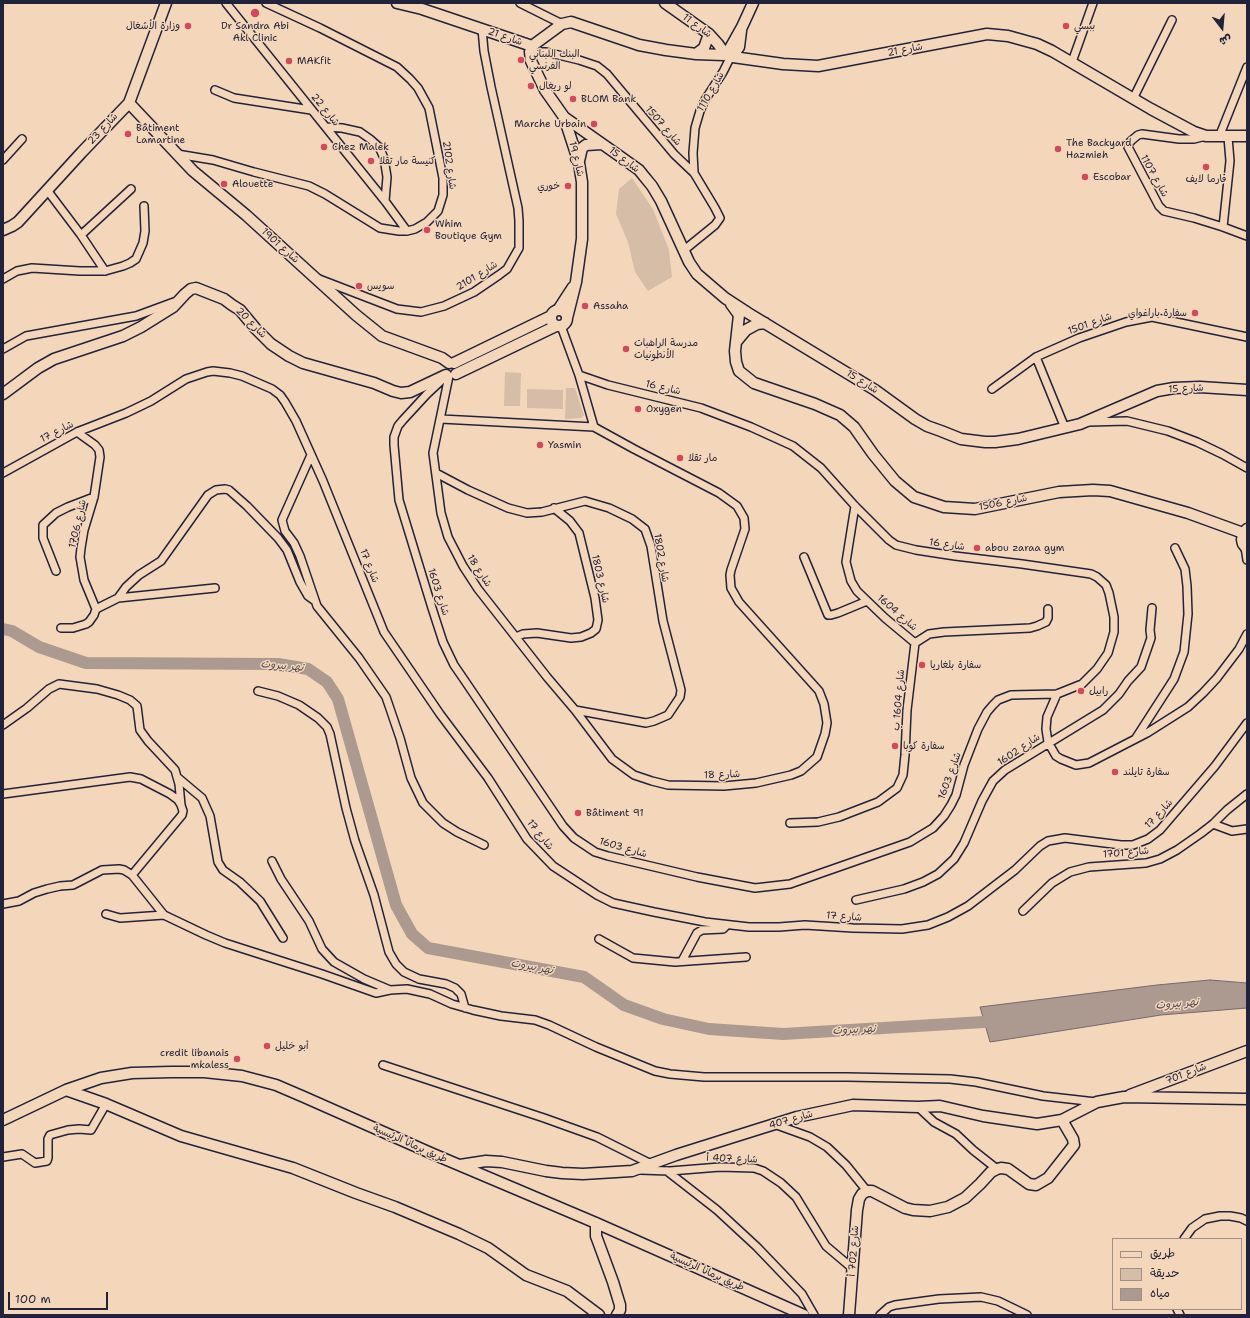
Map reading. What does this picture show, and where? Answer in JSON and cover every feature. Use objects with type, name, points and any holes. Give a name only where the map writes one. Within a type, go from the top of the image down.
[{"type":"street","name":"شارع 23","points":[[3,230],[18,222],[129,103],[166,3]]},
{"type":"street","name":"شارع 22","points":[[226,3],[385,201],[407,231]]},
{"type":"street","name":"شارع 2102","points":[[176,154],[214,160],[309,186],[325,194],[380,228],[407,231],[427,222],[438,211],[443,195],[443,178],[429,108],[418,88],[397,67],[320,28],[266,3]]},
{"type":"street","name":"شارع 21","points":[[397,3],[422,9],[482,29],[531,49],[562,24],[571,22],[639,45],[666,50],[756,59],[783,64],[818,66],[987,34],[1003,36],[1037,44],[1072,62],[1134,99],[1194,132],[1206,136],[1247,136]]},
{"type":"street","points":[[520,3],[562,24]]},
{"type":"street","name":"شارع 11","points":[[665,3],[709,34],[728,56]]},
{"type":"street","points":[[728,56],[753,3]]},
{"type":"street","points":[[1072,62],[1093,3]]},
{"type":"street","points":[[1134,99],[1172,20]]},
{"type":"street","points":[[728,56],[739,47],[742,27]]},
{"type":"street","name":"شارع 2101","points":[[315,278],[396,309],[421,312],[444,306],[474,292],[507,269],[518,248],[518,208],[491,87],[484,51],[482,29]]},
{"type":"street","points":[[696,54],[704,48],[709,34]]},
{"type":"street","points":[[740,41],[756,59]]},
{"type":"street","name":"شارع 19","points":[[531,49],[531,61],[538,78],[564,117],[579,163],[582,182],[582,239],[576,282],[562,323]]},
{"type":"street","name":"شارع 1507","points":[[531,49],[578,60],[596,66],[607,74],[674,154],[694,173],[716,208],[720,218],[715,226],[683,251]]},
{"type":"street","name":"شارع 1110","points":[[694,173],[693,153],[695,128],[705,100],[723,72],[728,56]]},
{"type":"street","points":[[1223,227],[1230,161],[1223,137],[1247,67]]},
{"type":"street","points":[[215,90],[234,98],[311,110]]},
{"type":"street","name":"شارع 1901","points":[[129,103],[176,154],[194,171],[246,215],[343,304],[382,336],[442,358],[451,363]]},
{"type":"street","name":"شارع 15","points":[[564,117],[639,170],[652,186],[666,212],[683,251],[697,274],[725,298],[875,390],[915,419],[927,426],[954,437],[995,442],[1018,439],[1080,424],[1139,399],[1163,390],[1174,388],[1200,387],[1247,390]]},
{"type":"street","points":[[326,127],[342,128],[360,132],[379,147],[384,158],[388,177],[385,201]]},
{"type":"street","name":"شارع 1107","points":[[1206,136],[1194,139],[1179,139],[1142,134],[1135,137],[1129,143],[1128,147],[1159,206],[1164,211],[1194,218],[1247,236]]},
{"type":"street","points":[[3,160],[22,139]]},
{"type":"street","points":[[579,163],[582,148],[586,145],[602,144]]},
{"type":"street","points":[[81,235],[131,189]]},
{"type":"street","points":[[47,190],[81,235],[105,271]]},
{"type":"street","points":[[3,279],[18,271],[32,268],[105,271],[123,266],[136,259],[143,242],[145,231],[144,206]]},
{"type":"street","points":[[562,323],[551,321],[554,313],[576,282]]},
{"type":"street","name":"شارع 20","points":[[3,394],[38,368],[54,359],[123,336],[164,312],[191,290],[196,288],[224,299],[240,310],[260,333],[289,356],[304,363],[374,383],[397,392],[410,392],[449,375]]},
{"type":"street","name":"شارع 1506","points":[[725,298],[735,308],[739,315],[736,342],[736,362],[739,371],[746,378],[762,387],[801,399],[840,416],[854,427],[895,481],[914,497],[944,507],[975,509],[1059,492],[1094,490],[1110,491],[1245,531]]},
{"type":"street","points":[[3,349],[26,336],[136,316],[178,301]]},
{"type":"street","points":[[441,419],[594,427],[562,323],[563,311],[554,313],[451,363],[444,367],[444,372],[449,375],[562,323]]},
{"type":"street","name":"شارع 1501","points":[[992,389],[1036,357],[1079,338],[1126,322],[1152,317],[1247,337]]},
{"type":"street","points":[[736,342],[746,330],[757,324],[765,323]]},
{"type":"street","points":[[1036,357],[1065,428]]},
{"type":"street","name":"شارع 17","points":[[3,473],[77,432],[126,414],[151,401],[186,379],[207,372],[220,371],[242,376],[272,389],[280,395],[296,422],[332,502],[384,632],[440,714],[488,778],[527,839],[553,866],[597,895],[614,903],[654,912],[727,925],[748,927],[813,925],[853,928],[902,929],[922,926],[939,921],[968,906],[1015,870],[1040,846],[1048,841],[1065,838],[1121,845],[1133,845],[1148,839],[1160,830],[1215,766],[1247,724]]},
{"type":"street","name":"شارع 18","points":[[449,375],[433,453],[442,513],[448,536],[471,580],[575,710],[604,750],[621,767],[634,775],[668,785],[724,786],[756,783],[801,771],[817,757],[825,734],[827,722],[824,704],[819,691],[739,602],[731,588],[731,570],[745,529],[744,518],[737,506],[719,493],[634,450],[594,427]]},
{"type":"street","name":"شارع 1603","points":[[449,375],[427,394],[403,420],[396,432],[394,445],[399,500],[432,608],[454,665],[464,681],[563,826],[574,838],[595,852],[697,877],[755,888],[790,884],[910,842],[933,828],[944,816],[956,795],[964,765],[986,712],[998,700],[1011,695],[1057,694]]},
{"type":"street","name":"شارع 16","points":[[579,375],[608,385],[701,408],[793,446],[821,468],[855,506],[889,540],[901,547],[955,556],[1091,574],[1098,577],[1106,585],[1114,617],[1114,632],[1108,653],[1097,669],[1082,684],[1057,694]]},
{"type":"street","points":[[1080,424],[1127,421],[1168,431],[1203,445],[1247,468]]},
{"type":"street","name":"شارع 1706","points":[[77,432],[95,445],[99,450],[100,457],[94,497],[84,530],[80,557],[84,580],[96,609]]},
{"type":"street","points":[[311,455],[282,520],[286,531],[300,556],[315,601],[321,612],[346,641],[386,696],[411,778],[423,803],[443,823],[457,832],[484,845]]},
{"type":"street","name":"شارع 1802","points":[[436,472],[468,490],[508,508],[527,513],[542,512],[585,501],[609,508],[632,519],[645,529],[651,546],[659,602],[681,690],[680,697],[668,715],[646,723],[575,710]]},
{"type":"street","points":[[118,598],[126,587],[139,575],[161,561],[208,495],[216,490],[226,489],[247,506],[278,538],[287,550],[300,582],[308,596],[315,601]]},
{"type":"street","points":[[56,571],[42,538],[43,525],[56,513],[94,497]]},
{"type":"street","name":"شارع 1604","points":[[855,506],[846,562],[851,581],[857,591],[867,601],[915,642],[929,634],[944,632],[1037,626],[1046,622],[1048,618],[1048,609]]},
{"type":"street","name":"شارع 1803","points":[[516,637],[524,634],[537,634],[571,638],[581,637],[596,629],[598,620],[595,598],[579,533],[570,521],[554,508]]},
{"type":"street","points":[[1245,531],[1242,540],[1246,548],[1247,560]]},
{"type":"street","points":[[1136,739],[1174,678],[1184,652],[1188,614],[1187,586],[1185,569],[1176,548]]},
{"type":"street","points":[[804,556],[828,614],[831,615],[838,613],[867,601]]},
{"type":"street","points":[[60,628],[73,628],[86,624],[94,615],[96,609],[118,598],[215,588]]},
{"type":"street","name":"شارع 1602","points":[[856,900],[904,889],[923,882],[938,874],[954,859],[964,843],[982,801],[993,781],[1006,770],[1048,742],[1103,710],[1120,694],[1128,681],[1141,667],[1151,638],[1150,630],[1152,608]]},
{"type":"street","points":[[1057,694],[1047,717],[1046,729],[1048,742],[1056,756],[1066,762],[1076,765],[1089,763],[1165,722],[1196,700],[1229,662],[1241,646],[1247,634]]},
{"type":"street","name":"شارع 1604 ب","points":[[790,823],[818,822],[838,817],[878,802],[897,788],[903,775],[906,755],[908,710],[915,642]]},
{"type":"street","points":[[3,725],[27,708],[49,689],[59,684],[97,689],[130,700],[137,706],[140,730],[148,741],[175,770],[183,811],[179,819],[132,875]]},
{"type":"street","points":[[258,691],[278,696],[298,705],[318,718],[327,727],[330,734],[346,808],[355,841],[374,895],[389,952],[400,968],[408,974],[419,979],[446,984],[455,988],[461,994],[465,1008]]},
{"type":"street","points":[[3,794],[130,777],[151,783],[170,794],[178,800],[181,805]]},
{"type":"street","points":[[177,777],[202,798],[210,816],[218,862],[223,870],[240,882],[260,901],[282,938]]},
{"type":"street","name":"شارع 1701","points":[[1023,911],[1052,883],[1070,872],[1089,867],[1146,863],[1160,859],[1178,850],[1212,824],[1247,794]]},
{"type":"street","points":[[1212,824],[1232,831],[1247,829]]},
{"type":"street","points":[[272,862],[285,885],[309,921],[322,949],[334,962],[364,979],[390,990]]},
{"type":"street","points":[[3,904],[19,901],[47,888],[73,885],[102,870],[119,869],[132,875],[164,915],[225,943],[376,993],[404,989],[430,994],[465,1008],[501,1016],[542,1022],[647,1069],[662,1073],[704,1076],[950,1079],[976,1082],[1043,1096],[1097,1102]]},
{"type":"street","points":[[106,914],[120,918],[164,915]]},
{"type":"street","points":[[682,961],[697,933],[702,930],[723,929],[727,925]]},
{"type":"street","points":[[599,939],[633,958],[676,962],[746,958]]},
{"type":"street","name":"شارع 701","points":[[1124,1097],[1247,1051]]},
{"type":"street","points":[[383,1065],[598,1136],[651,1164]]},
{"type":"street","name":"طريق برمانا الرئيسية","points":[[3,1120],[66,1090],[101,1078],[134,1073],[171,1072],[204,1072],[242,1076],[276,1086],[596,1223],[804,1315]]},
{"type":"street","points":[[66,1090],[106,1104],[181,1136],[293,1168],[395,1207],[459,1234],[488,1248],[526,1275],[567,1291],[599,1315]]},
{"type":"street","points":[[1124,1097],[1247,1099]]},
{"type":"street","name":"شارع 407","points":[[460,1165],[478,1161],[490,1161],[562,1173],[582,1174],[638,1170],[651,1164],[797,1117],[852,1105],[946,1107],[983,1116],[1038,1124],[1062,1120],[1097,1102],[1124,1097]]},
{"type":"street","points":[[3,1157],[22,1154],[35,1163],[47,1161],[48,1139],[50,1136],[68,1130],[91,1130],[106,1104]]},
{"type":"street","points":[[918,1107],[934,1122],[956,1134],[997,1169]]},
{"type":"street","points":[[774,1124],[810,1137],[826,1148],[846,1165],[866,1191],[872,1191],[912,1210],[922,1211],[938,1210],[948,1207],[965,1198],[991,1172],[1001,1168],[1008,1169],[1029,1184],[1036,1185],[1043,1182],[1048,1178],[1074,1145],[1073,1139],[1062,1120]]},
{"type":"street","name":"شارع 407 أ","points":[[638,1170],[667,1171],[720,1167],[754,1168],[763,1171],[781,1182],[796,1197],[826,1246],[852,1268]]},
{"type":"street","points":[[667,1171],[717,1210],[757,1247],[799,1291],[807,1301],[814,1315]]},
{"type":"street","name":"شارع 702 أ","points":[[849,1315],[859,1199],[866,1191]]},
{"type":"street","points":[[1185,1238],[1200,1221],[1210,1218],[1220,1216],[1236,1217],[1247,1221]]},
{"type":"street","points":[[596,1223],[596,1236],[620,1305],[618,1315]]},
{"type":"street","points":[[880,1315],[889,1307],[895,1305],[938,1299],[981,1297],[998,1302],[1027,1315]]},
{"type":"green space","points":[[632,178],[653,209],[669,250],[672,277],[648,291],[635,272],[628,242],[616,214],[619,189]]},
{"type":"green space","points":[[505,372],[521,373],[520,406],[504,406]]},
{"type":"green space","points":[[566,388],[575,388],[584,415],[581,418],[565,419]]},
{"type":"green space","points":[[527,389],[563,390],[563,409],[527,408]]},
{"type":"water","points":[[1210,980],[1247,983],[1247,1008],[1161,1015],[990,1042],[980,1007],[1157,985]]},
{"type":"waterway","name":"نهر بيروت","points":[[3,629],[12,631],[39,647],[86,663],[278,664],[308,669],[327,682],[338,699],[396,905],[412,934],[428,948],[584,977],[624,1005],[663,1019],[709,1029],[783,1034],[1000,1021]]},
{"type":"place","name":"Dr Sandra Abi Akl Clinic","points":[[255,13]]},
{"type":"place","name":"وزارة الأشغال","points":[[188,26]]},
{"type":"place","name":"ببسي","points":[[1066,26]]},
{"type":"place","name":"البنك اللبناني الفرنسي","points":[[521,60]]},
{"type":"place","name":"MAKfit","points":[[289,61]]},
{"type":"place","name":"لو ريغال","points":[[531,86]]},
{"type":"place","name":"BLOM Bank","points":[[573,99]]},
{"type":"place","name":"Marche Urbain","points":[[594,124]]},
{"type":"place","name":"Bâtiment Lamartine","points":[[128,134]]},
{"type":"place","name":"Chez Malek","points":[[324,147]]},
{"type":"place","name":"The Backyard Hazmieh","points":[[1058,149]]},
{"type":"place","name":"كنيسة مار تقلا","points":[[371,161]]},
{"type":"place","name":"فارما لايف","points":[[1206,167]]},
{"type":"place","name":"Escobar","points":[[1085,177]]},
{"type":"place","name":"Alouette","points":[[224,184]]},
{"type":"place","name":"خوري","points":[[568,186]]},
{"type":"place","name":"Whim Boutique Gym","points":[[427,230]]},
{"type":"place","name":"سويس","points":[[359,286]]},
{"type":"place","name":"Assaha","points":[[585,306]]},
{"type":"place","name":"سفارة باراغواي","points":[[1195,313]]},
{"type":"place","name":"مدرسة الراهبات الأنطونيات","points":[[626,349]]},
{"type":"place","name":"Oxygen","points":[[638,409]]},
{"type":"place","name":"Yasmin","points":[[540,445]]},
{"type":"place","name":"مار تقلا","points":[[680,458]]},
{"type":"place","name":"abou zaraa gym","points":[[977,548]]},
{"type":"place","name":"سفارة بلغاريا","points":[[922,665]]},
{"type":"place","name":"رابيل","points":[[1081,691]]},
{"type":"place","name":"سفارة كوبا","points":[[895,746]]},
{"type":"place","name":"سفارة تايلند","points":[[1115,772]]},
{"type":"place","name":"Bâtiment 91","points":[[578,813]]},
{"type":"place","name":"أبو خليل","points":[[267,1046]]},
{"type":"place","name":"credit libanais mkaless","points":[[237,1059]]}]
